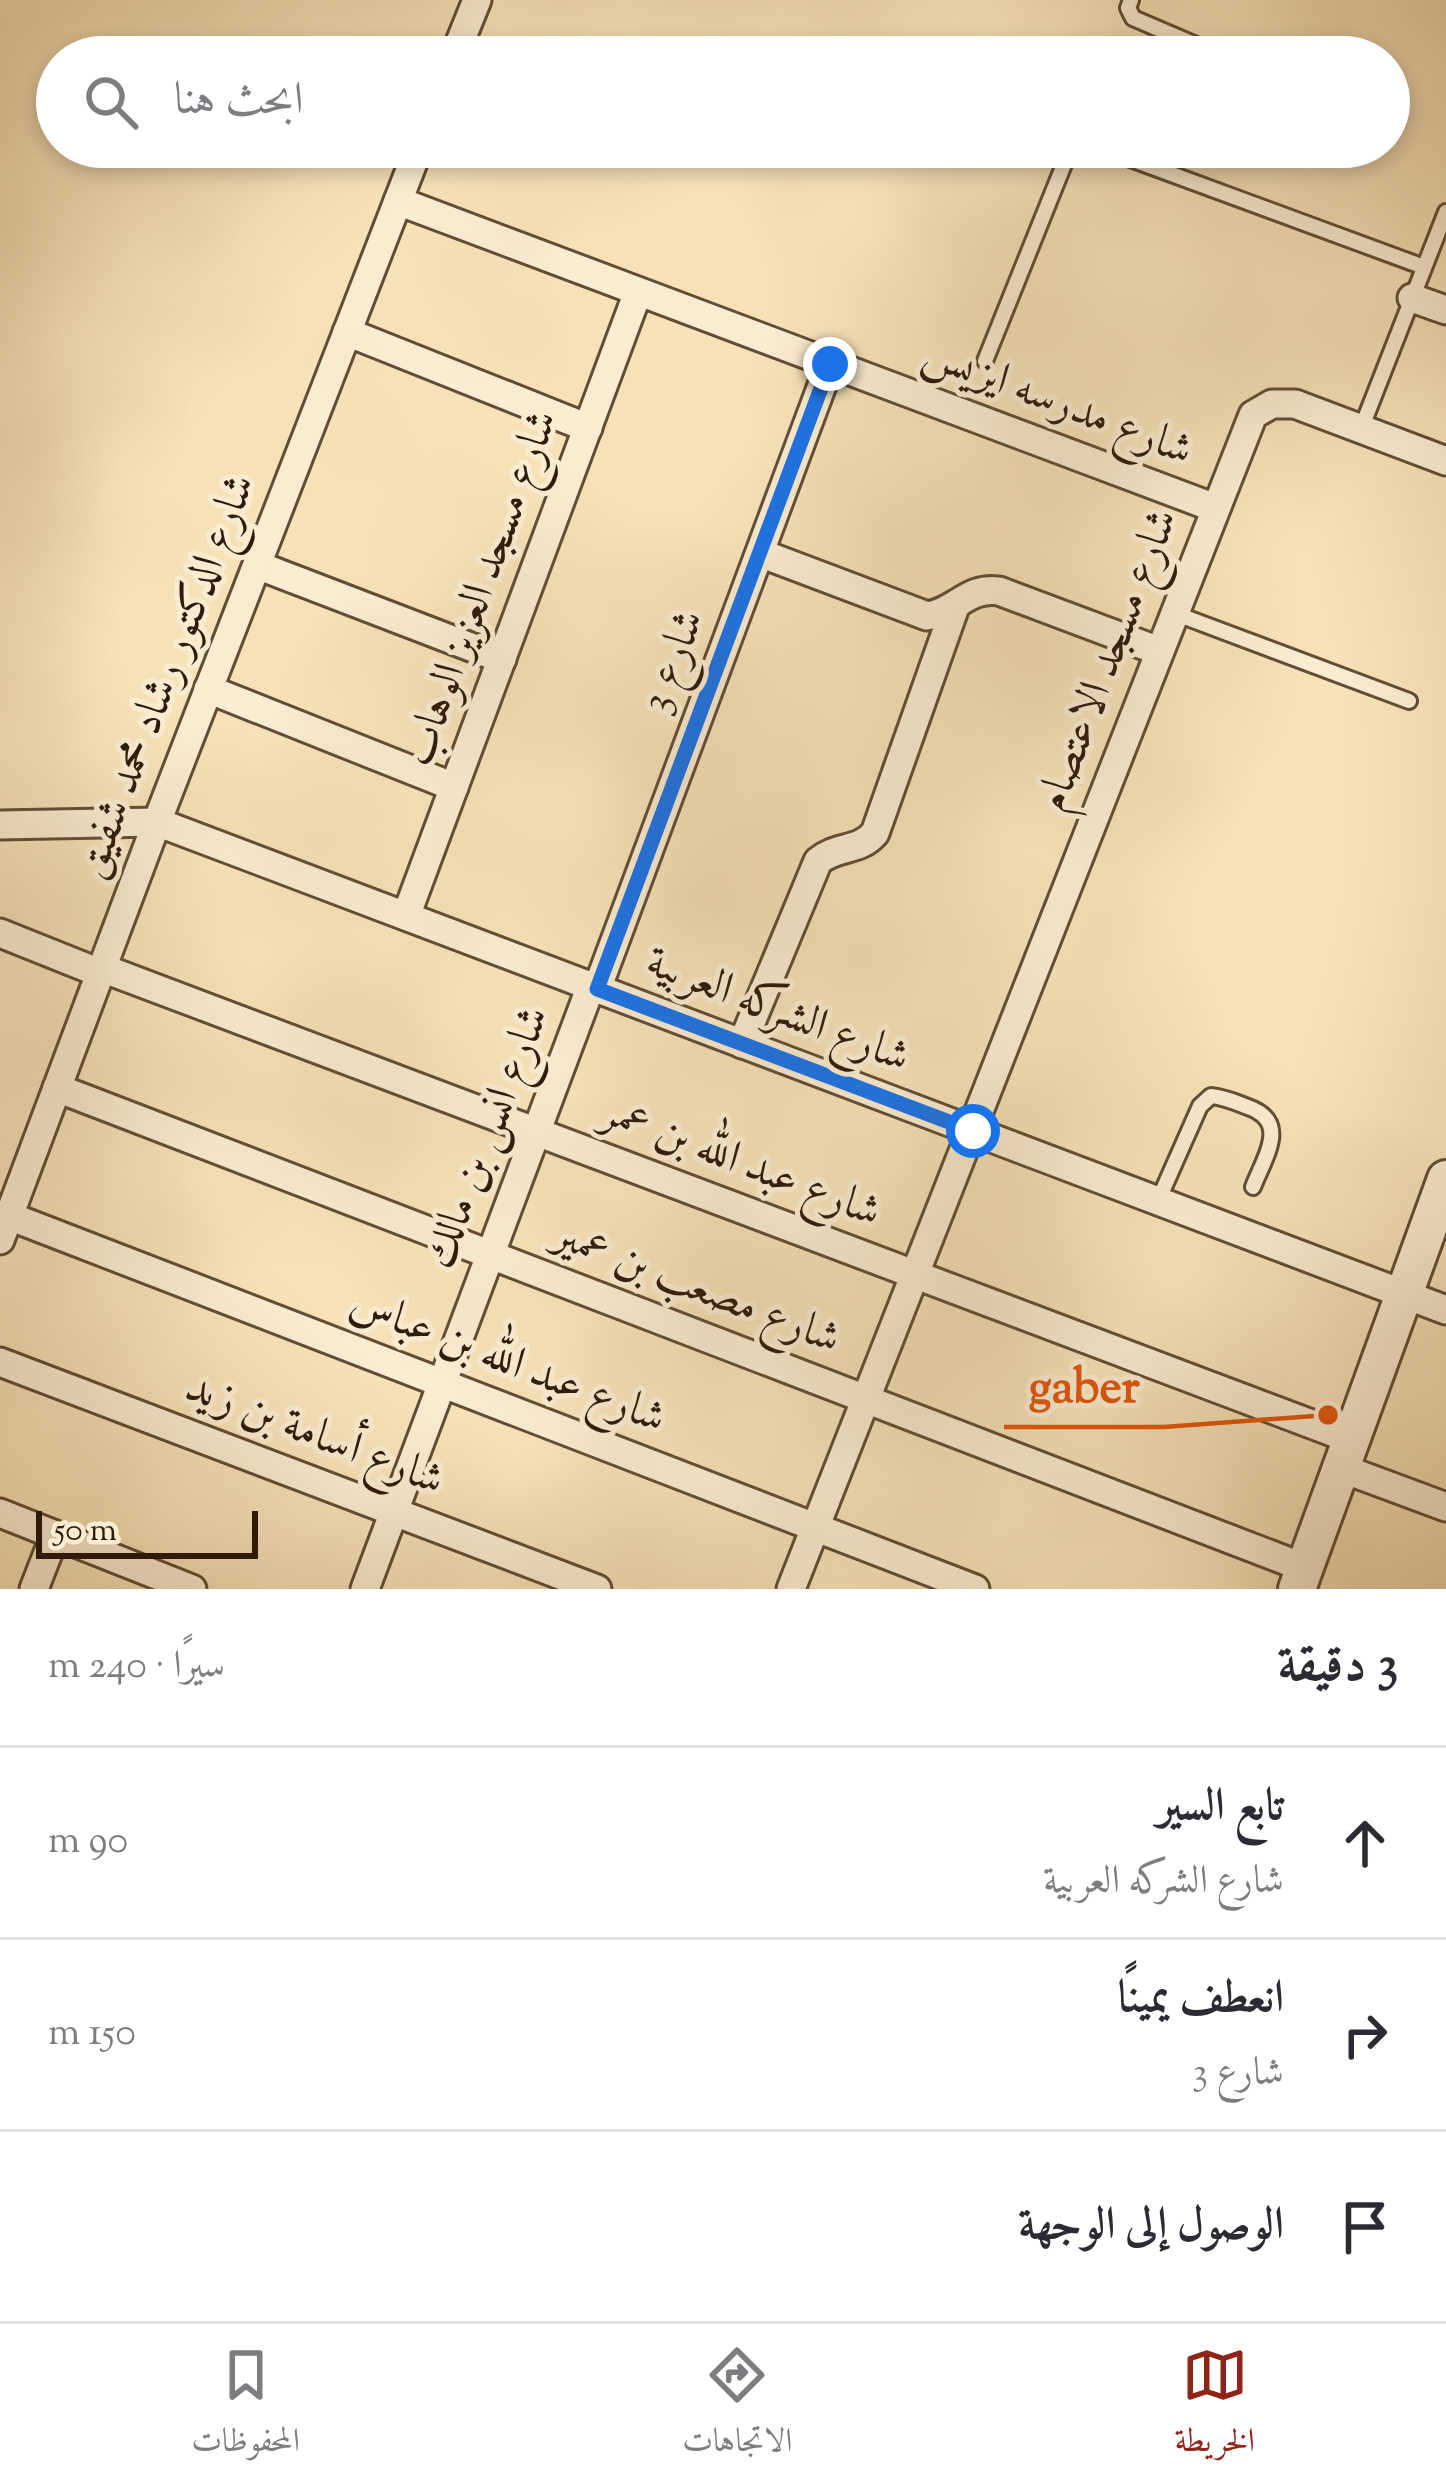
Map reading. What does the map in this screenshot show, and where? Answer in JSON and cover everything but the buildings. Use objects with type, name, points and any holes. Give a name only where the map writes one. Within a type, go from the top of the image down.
[{"type":"street","points":[[462,36],[477,0]]},
{"type":"street","name":"شارع الدكتور رشاد محمد شفيق","points":[[4,1228],[411,168]]},
{"type":"street","name":"شارع مدرسه ايزيس","points":[[398,201],[1215,508]]},
{"type":"street","name":"شارع مسجد العزيز الوهاب","points":[[406,916],[638,292]]},
{"type":"street","points":[[1412,298],[1446,310]]},
{"type":"street","points":[[347,332],[588,428]]},
{"type":"street","name":"شارع 3","points":[[594,987],[830,364]]},
{"type":"street","name":"شارع مسجد الاعتصام","points":[[790,1589],[1247,426],[1261,408],[1295,404],[1446,460]]},
{"type":"street","points":[[760,553],[927,616],[956,607],[976,591],[999,591],[1159,651]]},
{"type":"street","points":[[257,565],[502,659]]},
{"type":"street","points":[[742,1044],[818,861],[840,848],[860,846],[875,833],[956,607]]},
{"type":"street","points":[[208,689],[454,787]]},
{"type":"street","name":"شارع الشركه العربية","points":[[0,825],[157,822],[1446,1310]]},
{"type":"street","name":"شارع عبد الله بن عمر","points":[[0,933],[915,1275],[1346,1453],[1446,1507]]},
{"type":"street","name":"شارع انس بن مالك","points":[[365,1589],[594,987]]},
{"type":"street","name":"شارع مصعب بن عمير","points":[[57,1088],[866,1399],[1301,1578]]},
{"type":"street","points":[[1301,1578],[1446,1179]]},
{"type":"street","name":"شارع عبد الله بن عباس","points":[[4,1228],[442,1383],[975,1589]]},
{"type":"street","name":"شارع أسامة بن زيد","points":[[0,1362],[597,1589]]},
{"type":"street","points":[[0,1513],[192,1589]]},
{"type":"street","points":[[34,1589],[55,1534]]},
{"type":"lane","points":[[1131,0],[1132,18],[1174,36]]},
{"type":"lane","points":[[985,361],[1063,168]]},
{"type":"lane","points":[[1155,168],[1424,267]]},
{"type":"lane","points":[[1361,429],[1446,212]]},
{"type":"lane","points":[[1174,613],[1409,700]]},
{"type":"lane","points":[[1158,1201],[1200,1106],[1211,1096],[1260,1111],[1270,1121],[1273,1136],[1253,1187]]},
{"type":"place","name":"gaber","points":[[1328,1415]]},
{"type":"route","points":[[830,364],[597,989],[973,1131]]}]
